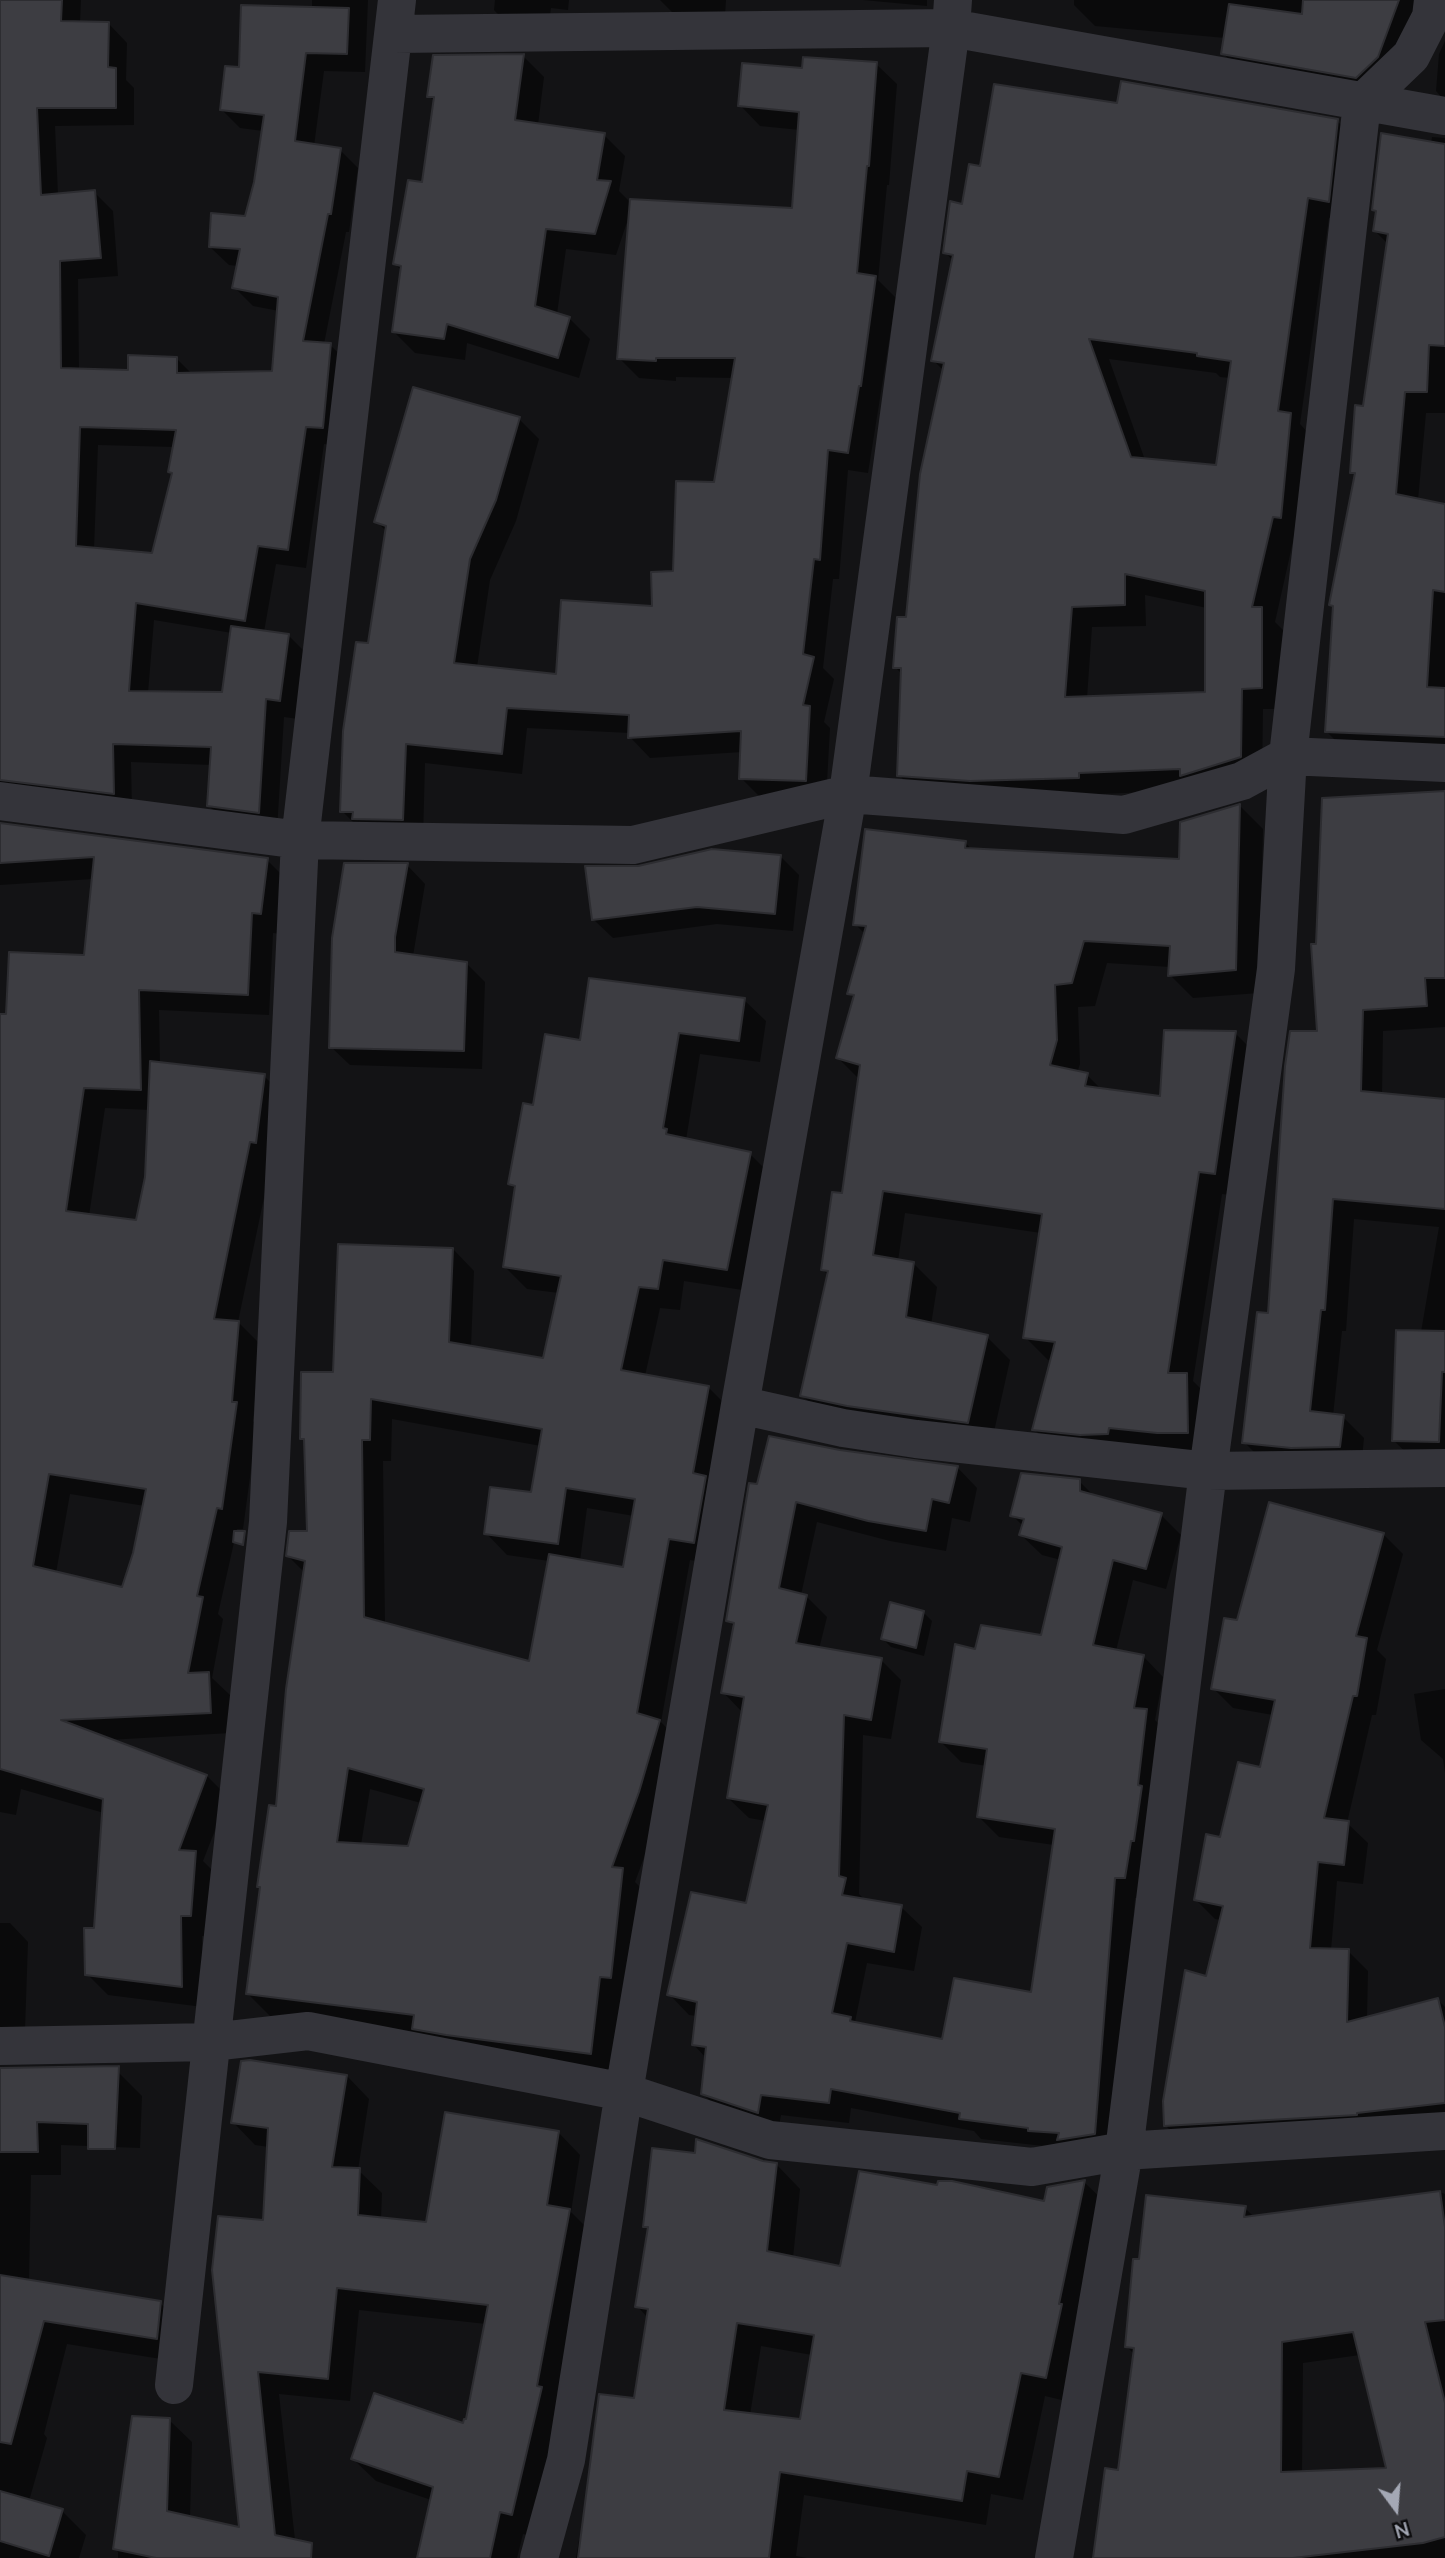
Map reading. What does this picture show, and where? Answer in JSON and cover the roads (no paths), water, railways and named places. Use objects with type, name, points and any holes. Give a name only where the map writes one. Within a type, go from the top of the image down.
[{"type":"street","points":[[1054,2558],[1124,2151],[1208,1471],[1276,969],[1289,756],[1362,103],[1411,55],[1430,17],[1433,0]]},
{"type":"street","points":[[539,2558],[566,2460],[624,2091],[740,1405],[848,794],[952,14]]},
{"type":"street","points":[[174,2385],[268,1522],[300,840],[396,17],[952,14],[1362,103],[1445,116]]},
{"type":"street","points":[[0,801],[300,840],[633,845],[848,794],[1124,815],[1242,781],[1289,756],[1445,762]]},
{"type":"street","points":[[740,1405],[843,1428],[916,1439],[1208,1471],[1445,1468]]},
{"type":"street","points":[[0,2046],[212,2042],[308,2031],[624,2091],[770,2140],[1032,2166],[1124,2151],[1445,2131]]}]
